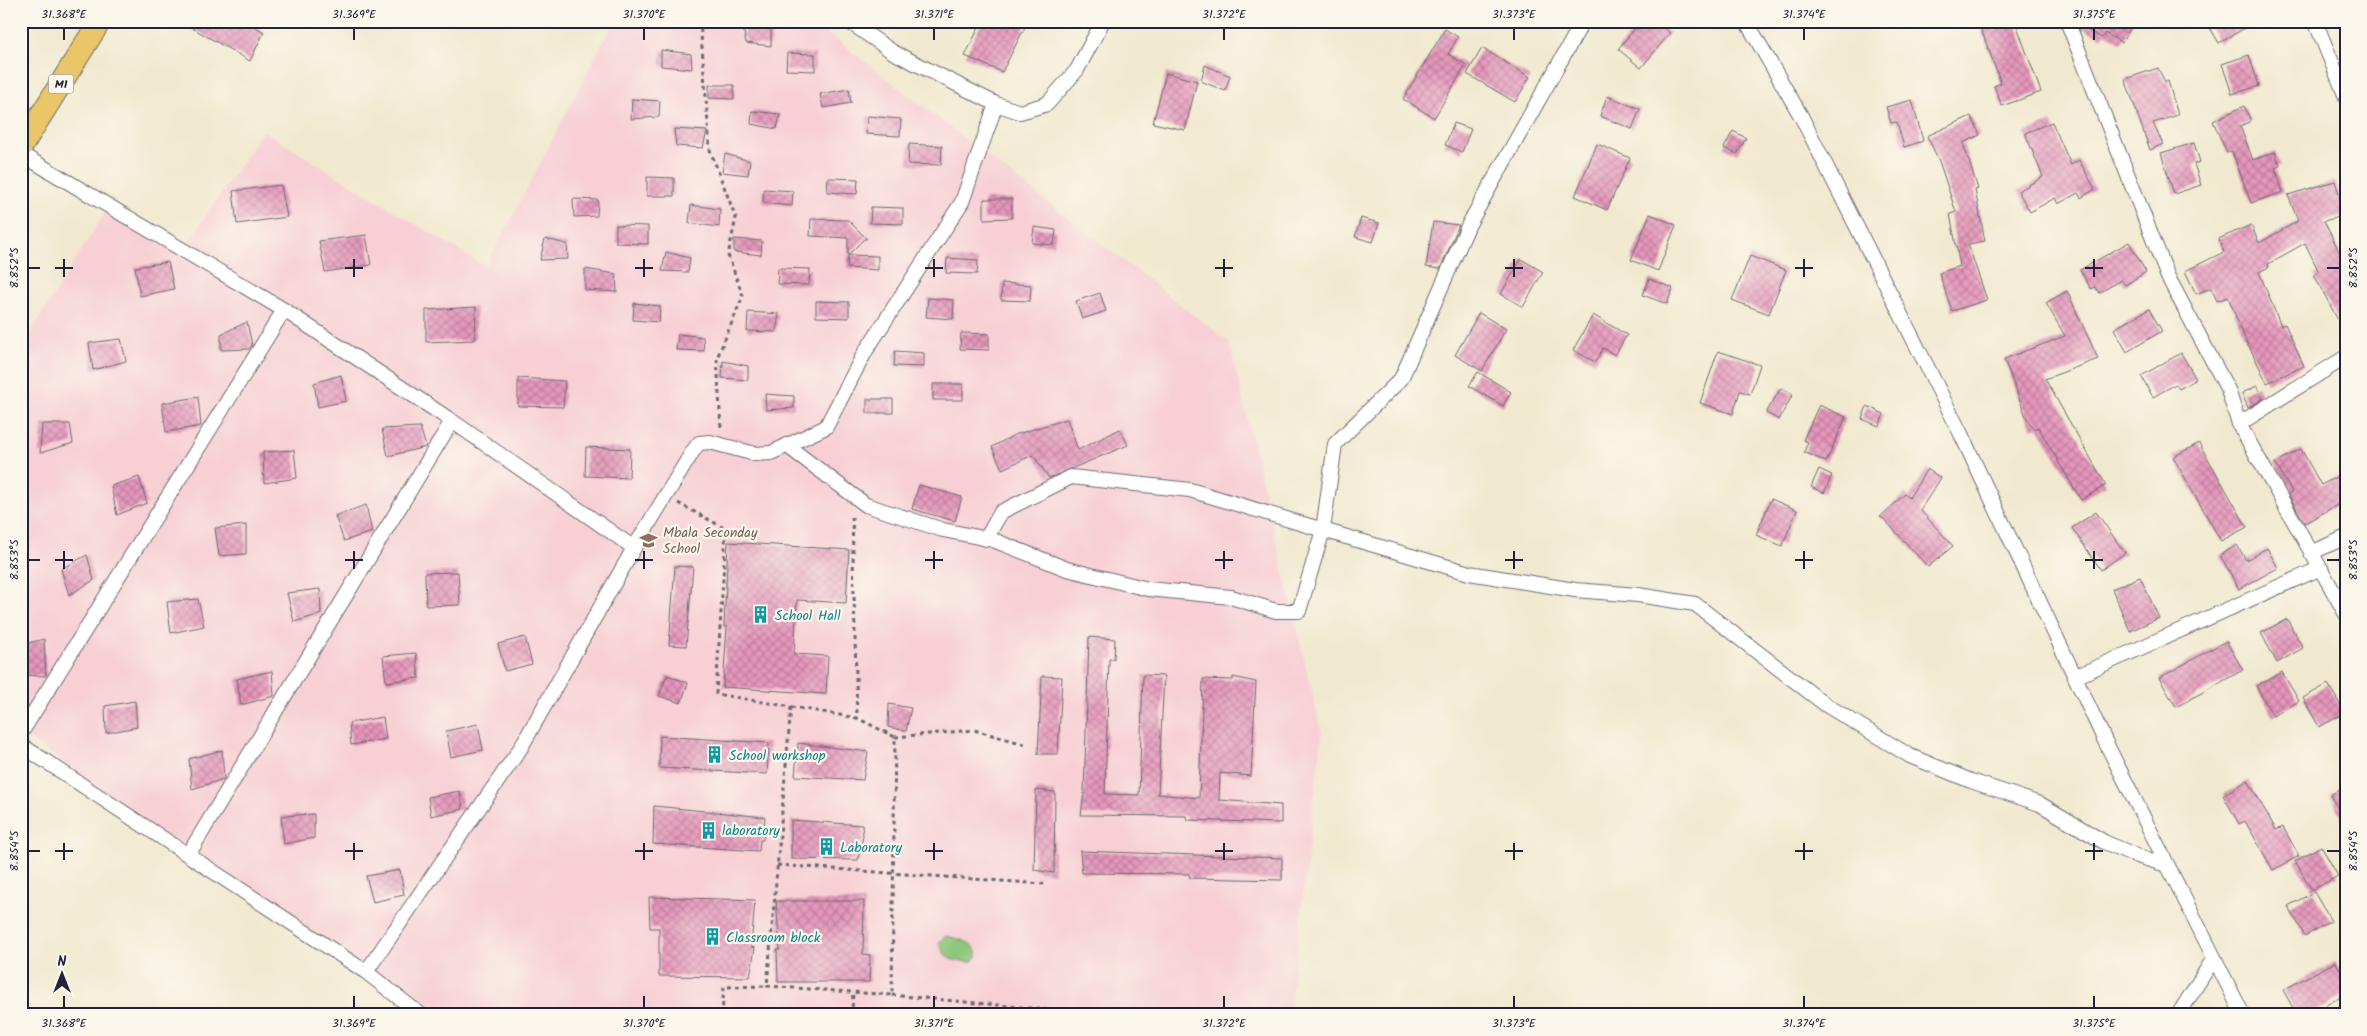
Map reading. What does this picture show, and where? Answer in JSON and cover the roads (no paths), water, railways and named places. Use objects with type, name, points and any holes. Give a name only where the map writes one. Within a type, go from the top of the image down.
[{"type":"main road","name":"M1","points":[[21,147],[100,21]]},
{"type":"street","points":[[848,21],[893,52],[996,104],[1020,112],[1046,104],[1077,70],[1103,21]]},
{"type":"street","points":[[786,446],[866,505],[943,530],[986,539],[1067,568],[1148,589],[1231,597],[1276,611],[1299,611],[1323,530],[1334,444],[1401,379],[1469,224],[1583,21]]},
{"type":"street","points":[[1746,21],[1810,133],[1961,434],[2075,677],[2243,1015]]},
{"type":"street","points":[[2067,21],[2168,277],[2228,390],[2239,424],[2346,614]]},
{"type":"street","points":[[2315,21],[2346,97]]},
{"type":"street","points":[[366,972],[520,749],[634,548],[699,444],[710,442],[755,454],[771,453],[826,427],[865,352],[962,202],[996,104]]},
{"type":"street","points":[[21,154],[284,310],[452,421],[634,548]]},
{"type":"street","points":[[21,733],[284,310]]},
{"type":"street","points":[[2239,424],[2346,357]]},
{"type":"street","points":[[188,855],[452,421]]},
{"type":"street","points":[[986,539],[1001,512],[1071,477],[1190,490],[1469,573],[1575,590],[1638,594],[1695,604],[1826,705],[1910,756],[1970,781],[2040,804],[2104,842],[2137,856],[2167,864]]},
{"type":"street","points":[[2311,553],[2346,537]]},
{"type":"street","points":[[2075,677],[2321,568]]},
{"type":"street","points":[[21,745],[366,972],[422,1015]]},
{"type":"street","points":[[2178,1015],[2214,958]]},
{"type":"place","name":"Mbala Seconday School","points":[[649,540]]},
{"type":"place","name":"School Hall","points":[[761,615]]},
{"type":"place","name":"School workshop","points":[[715,755]]},
{"type":"place","name":"laboratory","points":[[708,830]]},
{"type":"place","name":"Laboratory","points":[[826,847]]},
{"type":"place","name":"Classroom block","points":[[712,937]]}]
